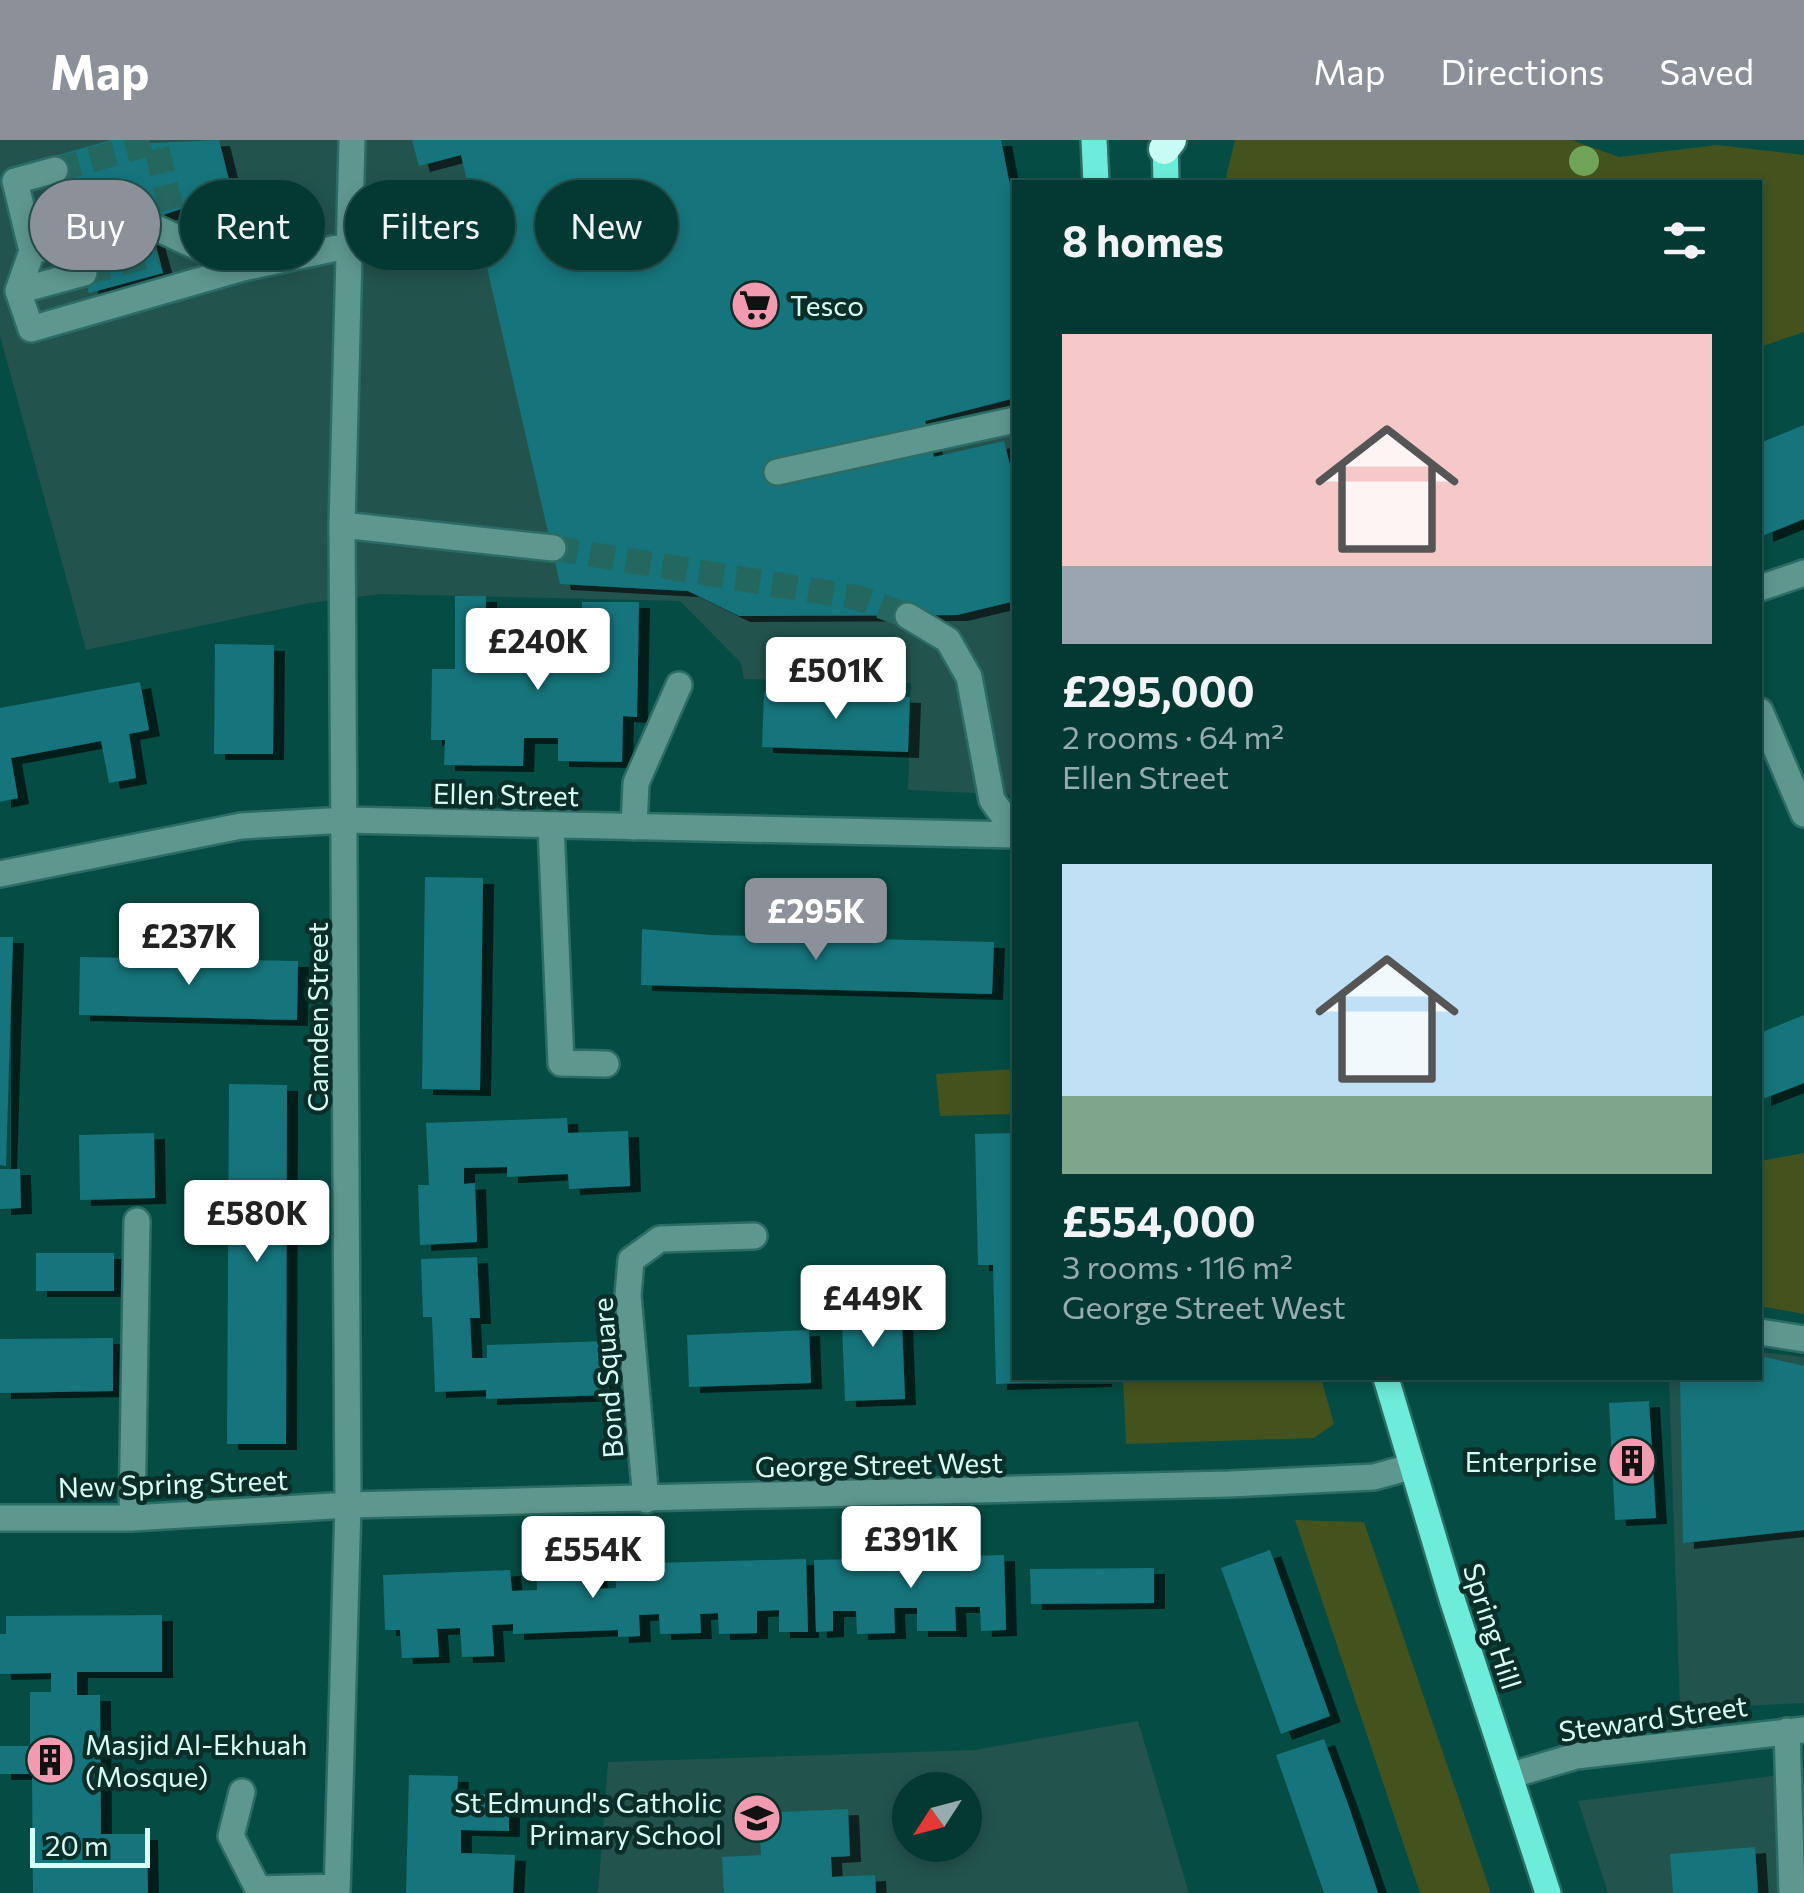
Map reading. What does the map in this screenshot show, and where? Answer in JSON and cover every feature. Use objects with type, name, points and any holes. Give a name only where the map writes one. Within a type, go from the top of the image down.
[{"type":"main road","points":[[1094,140],[1096,180]]},
{"type":"main road","points":[[1166,180],[1167,143]]},
{"type":"main road","name":"Spring Hill","points":[[1387,1380],[1410,1467],[1548,1893]]},
{"type":"street","name":"Camden Street","points":[[352,140],[352,180]]},
{"type":"street","points":[[30,243],[15,181],[55,170]]},
{"type":"street","points":[[161,219],[180,247]]},
{"type":"street","points":[[30,257],[18,291],[32,329],[236,270]]},
{"type":"street","name":"Camden Street","points":[[337,1890],[348,1504],[342,526],[350,270]]},
{"type":"street","points":[[18,291],[84,274]]},
{"type":"street","points":[[777,472],[1012,421]]},
{"type":"street","points":[[342,526],[553,548]]},
{"type":"street","points":[[1762,587],[1804,573]]},
{"type":"street","points":[[908,616],[948,640],[969,677],[992,800],[1012,830]]},
{"type":"street","points":[[634,827],[636,783],[679,685]]},
{"type":"street","points":[[1762,716],[1804,814]]},
{"type":"street","name":"Ellen Street","points":[[0,874],[241,826],[346,820],[1012,834]]},
{"type":"street","points":[[551,825],[561,1063],[606,1064]]},
{"type":"street","points":[[132,1518],[138,1221]]},
{"type":"street","name":"Bond Square","points":[[646,1500],[628,1296],[631,1260],[660,1240],[754,1236]]},
{"type":"street","points":[[1762,1332],[1804,1339]]},
{"type":"street","name":"George Street West","points":[[348,1504],[1229,1484],[1374,1476],[1410,1467]]},
{"type":"street","name":"New Spring Street","points":[[0,1518],[132,1518],[348,1504]]},
{"type":"street","points":[[1792,1893],[1796,1730]]},
{"type":"street","name":"Steward Street","points":[[1512,1775],[1576,1756],[1796,1730]]},
{"type":"street","points":[[242,1792],[230,1836],[258,1889],[337,1890]]},
{"type":"shaded area","points":[[0,140],[1001,140],[1012,196],[1012,795],[908,790],[911,683],[744,679],[741,663],[680,601],[380,594],[310,603],[86,650],[0,336]]},
{"type":"shaded area","points":[[1762,1352],[1804,1357],[1804,1703],[1680,1709],[1669,1380],[1762,1380]]},
{"type":"shaded area","name":"St Edmund's Catholic Primary School","points":[[1138,1721],[1189,1893],[598,1893],[608,1762],[975,1750]]},
{"type":"shaded area","points":[[1804,1772],[1804,1893],[1608,1893],[1578,1801]]},
{"type":"green space","points":[[1235,140],[1572,140],[1619,157],[1717,145],[1804,155],[1804,332],[1762,346],[1762,180],[1225,180]]},
{"type":"green space","points":[[1012,1069],[1012,1114],[940,1116],[936,1074]]},
{"type":"green space","points":[[1804,1153],[1804,1314],[1762,1306],[1762,1161]]},
{"type":"green space","points":[[1123,1380],[1322,1380],[1334,1424],[1314,1438],[1126,1444]]},
{"type":"green space","points":[[1295,1520],[1364,1522],[1491,1893],[1420,1893]]},
{"type":"building","points":[[111,140],[128,140],[129,144],[219,140],[229,180],[180,180],[180,209],[160,216],[160,180],[57,180],[51,157]]},
{"type":"building","name":"Tesco","points":[[412,140],[1001,140],[1012,196],[1012,399],[925,421],[934,457],[1004,441],[1012,473],[1012,602],[957,615],[739,616],[688,591],[560,584],[488,270],[515,270],[515,180],[467,180],[461,155],[419,166]]},
{"type":"building","points":[[160,262],[163,273],[89,293],[83,270],[160,270]]},
{"type":"building","points":[[1804,425],[1804,519],[1762,536],[1762,442]]},
{"type":"building","points":[[455,596],[486,596],[485,672],[581,673],[582,602],[639,602],[637,717],[623,716],[622,762],[558,761],[558,738],[524,738],[523,766],[444,765],[445,740],[431,740],[432,669],[455,669]]},
{"type":"building","points":[[215,644],[274,645],[273,754],[214,754]]},
{"type":"building","points":[[140,682],[149,730],[129,734],[136,778],[109,783],[101,741],[11,758],[18,798],[0,802],[0,708]]},
{"type":"building","points":[[764,692],[910,697],[908,752],[762,747]]},
{"type":"building","points":[[425,877],[483,878],[480,1090],[422,1089]]},
{"type":"building","points":[[642,929],[711,935],[994,942],[992,994],[641,985]]},
{"type":"building","points":[[0,937],[13,937],[6,1166],[0,1165]]},
{"type":"building","points":[[80,957],[298,961],[297,1020],[79,1015]]},
{"type":"building","points":[[1804,1015],[1804,1083],[1762,1099],[1762,1032]]},
{"type":"building","points":[[229,1084],[287,1085],[286,1444],[227,1444]]},
{"type":"building","points":[[567,1118],[568,1133],[628,1131],[630,1186],[569,1189],[568,1174],[507,1177],[507,1167],[464,1168],[464,1184],[475,1183],[477,1242],[420,1245],[418,1185],[429,1185],[426,1123]]},
{"type":"building","points":[[154,1133],[155,1198],[80,1200],[79,1135]]},
{"type":"building","points":[[1012,1133],[1012,1380],[1101,1381],[996,1384],[993,1265],[978,1265],[975,1134]]},
{"type":"building","points":[[0,1169],[20,1169],[21,1208],[0,1209]]},
{"type":"building","points":[[36,1253],[114,1253],[114,1291],[36,1291]]},
{"type":"building","points":[[477,1257],[480,1318],[470,1318],[472,1358],[487,1358],[487,1345],[608,1341],[609,1395],[486,1399],[486,1390],[435,1392],[432,1317],[423,1317],[421,1259]]},
{"type":"building","points":[[901,1298],[905,1399],[845,1401],[841,1300]]},
{"type":"building","points":[[809,1330],[811,1383],[689,1387],[687,1335]]},
{"type":"building","points":[[113,1338],[113,1391],[0,1393],[0,1339]]},
{"type":"building","points":[[1762,1356],[1804,1366],[1804,1530],[1683,1543],[1680,1380],[1762,1380]]},
{"type":"building","name":"Enterprise","points":[[1649,1401],[1656,1518],[1615,1520],[1609,1403]]},
{"type":"building","points":[[1270,1550],[1330,1716],[1281,1734],[1221,1568]]},
{"type":"building","points":[[1004,1555],[1006,1630],[981,1631],[980,1607],[955,1607],[956,1631],[917,1631],[917,1608],[894,1608],[895,1633],[857,1634],[856,1611],[833,1611],[833,1631],[816,1632],[814,1560]]},
{"type":"building","points":[[806,1559],[808,1632],[779,1632],[779,1610],[757,1611],[757,1633],[719,1634],[718,1613],[700,1614],[701,1633],[660,1634],[659,1614],[639,1615],[640,1636],[618,1637],[618,1630],[513,1634],[513,1624],[492,1625],[494,1656],[462,1657],[460,1628],[437,1629],[439,1657],[402,1658],[400,1630],[385,1630],[383,1575],[510,1570],[512,1591],[537,1590],[536,1567],[596,1564],[597,1589],[616,1588],[615,1564]]},
{"type":"building","points":[[1154,1568],[1154,1603],[1031,1604],[1030,1569]]},
{"type":"building","name":"Masjid Al-Ekhuah (Mosque)","points":[[162,1615],[162,1672],[77,1672],[77,1695],[100,1695],[101,1834],[147,1834],[148,1893],[33,1893],[32,1774],[0,1774],[0,1746],[30,1746],[30,1692],[51,1692],[51,1673],[0,1674],[0,1634],[6,1634],[6,1616]]},
{"type":"building","points":[[1324,1739],[1378,1893],[1324,1893],[1276,1755]]},
{"type":"building","points":[[409,1775],[458,1776],[457,1794],[509,1795],[509,1831],[461,1830],[461,1853],[515,1855],[513,1893],[406,1893]]},
{"type":"building","points":[[848,1809],[850,1856],[831,1857],[832,1877],[875,1875],[876,1893],[724,1893],[722,1857],[761,1855],[759,1813]]},
{"type":"building","points":[[1755,1847],[1758,1893],[1673,1893],[1670,1854]]},
{"type":"tunnel","points":[[55,170],[155,142],[172,213]]},
{"type":"tunnel","points":[[84,273],[95,270]]},
{"type":"tunnel","points":[[553,548],[859,598],[908,616]]},
{"type":"place","name":"Tesco","points":[[755,305]]},
{"type":"place","name":"Enterprise","points":[[1632,1461]]},
{"type":"place","name":"Masjid Al-Ekhuah (Mosque)","points":[[50,1760]]},
{"type":"place","name":"St Edmund's Catholic Primary School","points":[[757,1818]]}]
